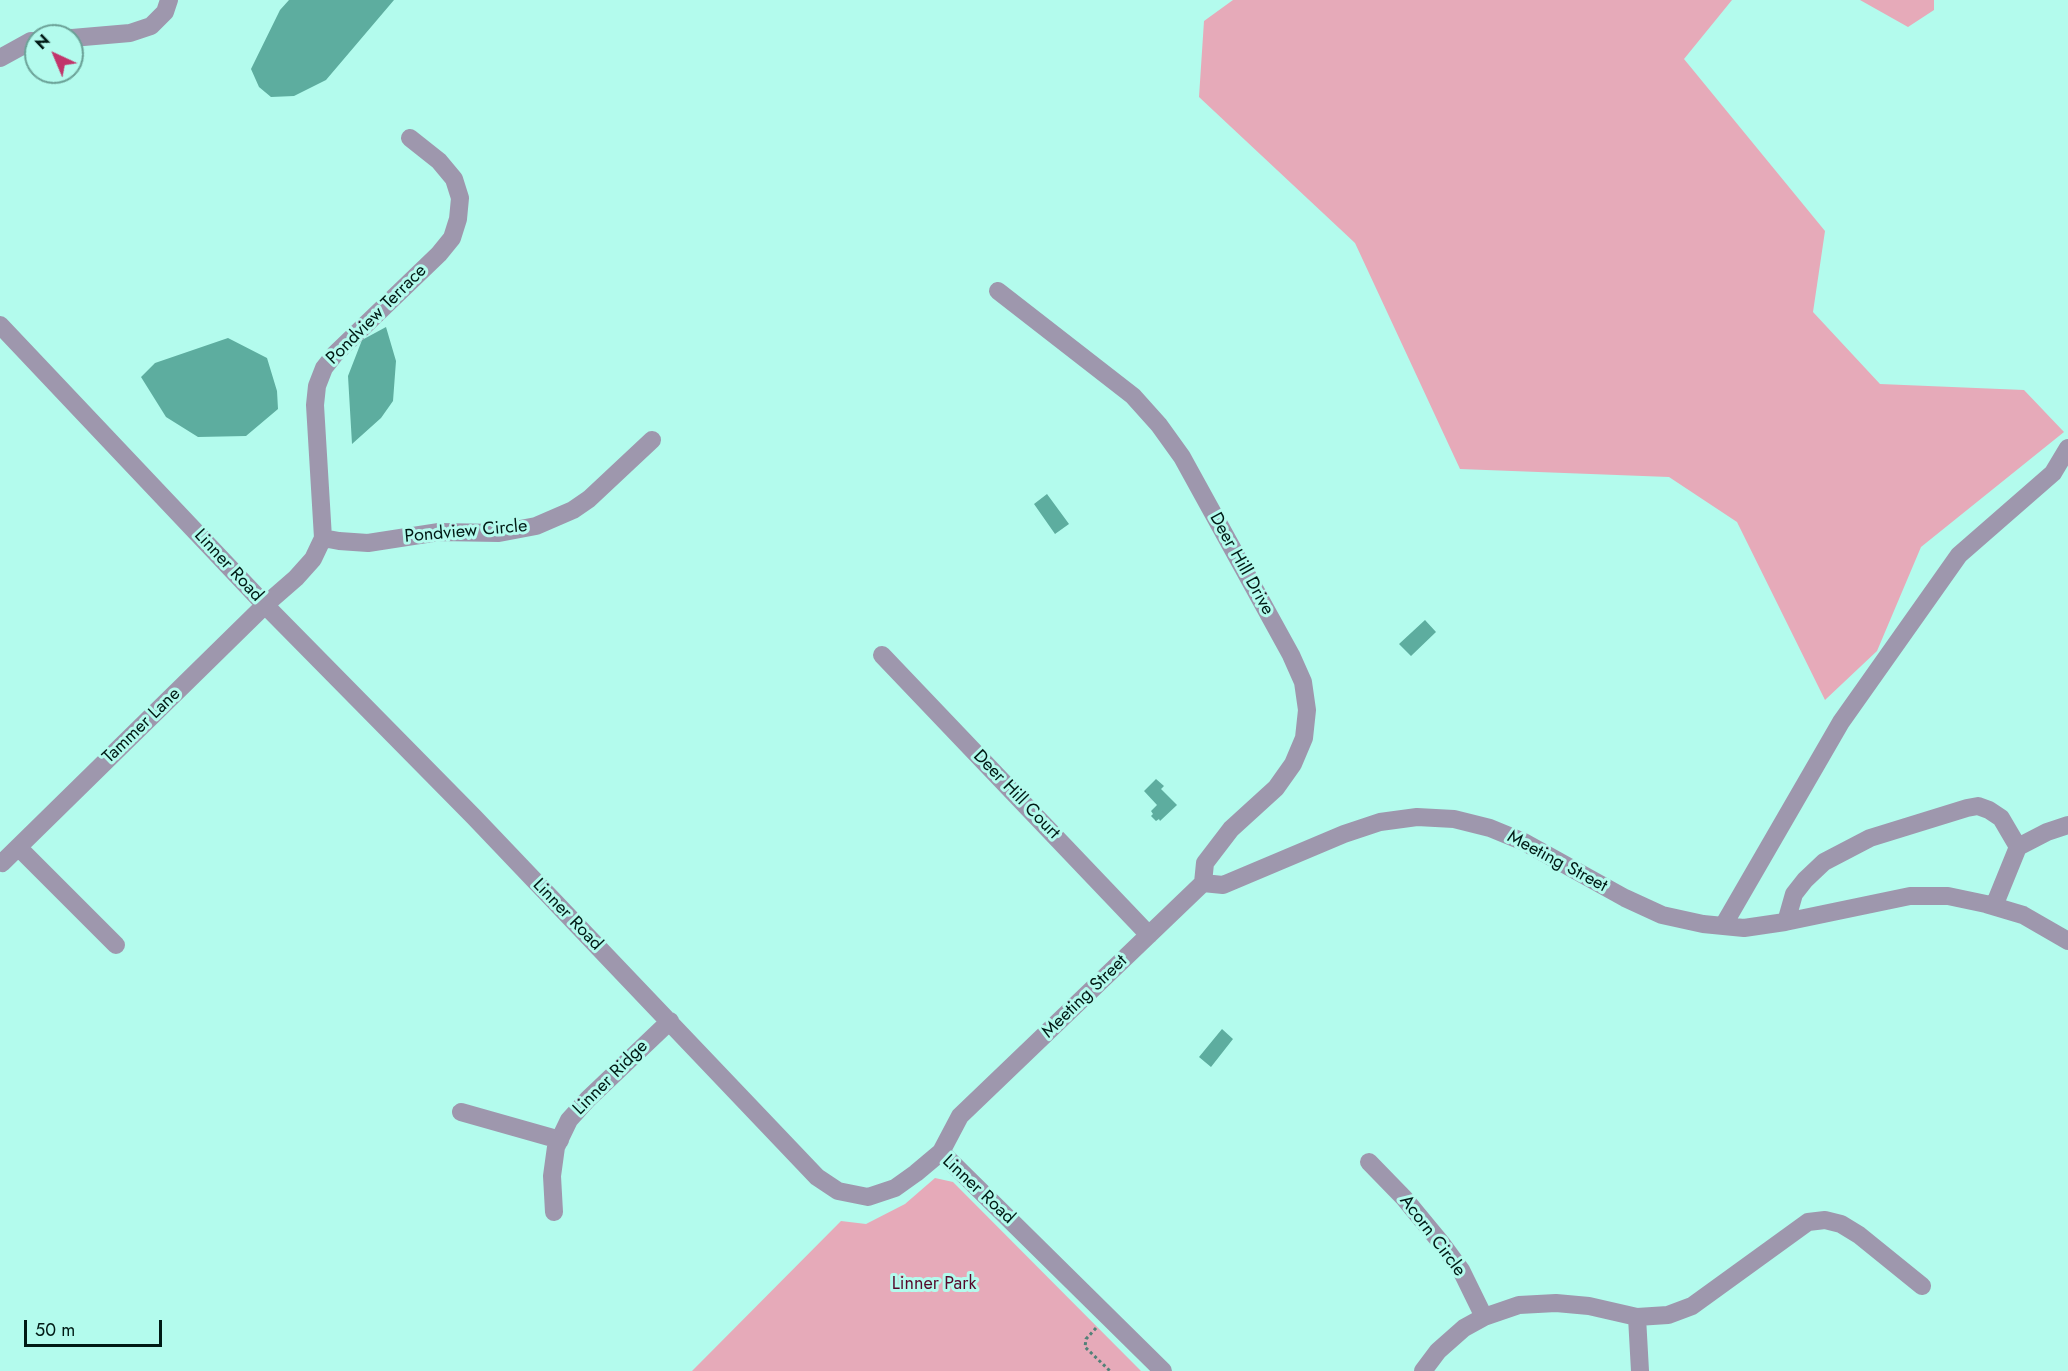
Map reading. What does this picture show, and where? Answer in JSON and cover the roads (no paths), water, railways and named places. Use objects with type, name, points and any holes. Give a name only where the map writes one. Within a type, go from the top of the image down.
[{"type":"street","points":[[84,37],[129,33],[152,26],[165,12],[169,0]]},
{"type":"street","points":[[0,58],[24,45]]},
{"type":"street","name":"Pondview Terrace","points":[[323,538],[315,405],[317,386],[324,368],[335,354],[439,254],[452,238],[458,219],[460,198],[454,179],[439,161],[410,138]]},
{"type":"street","name":"Deer Hill Drive","points":[[998,291],[1134,396],[1159,425],[1182,457],[1303,682],[1307,710],[1304,738],[1293,765],[1276,788],[1231,830],[1205,863],[1203,883]]},
{"type":"street","name":"Linner Road","points":[[0,326],[265,605],[474,818],[818,1177],[838,1191],[868,1197],[895,1188],[941,1152],[1163,1371]]},
{"type":"street","name":"Pondview Circle","points":[[323,538],[368,543],[439,532],[499,533],[536,526],[573,510],[589,499],[652,440]]},
{"type":"street","points":[[1723,926],[1841,722],[1959,555],[2052,473],[2068,448]]},
{"type":"street","points":[[265,605],[296,578],[313,559],[323,538]]},
{"type":"street","name":"Tammer Lane","points":[[0,862],[2,864],[265,605]]},
{"type":"street","name":"Deer Hill Court","points":[[882,655],[1149,935]]},
{"type":"street","points":[[1786,922],[1794,894],[1804,880],[1824,862],[1870,838],[1978,806],[2001,818],[2018,847]]},
{"type":"street","name":"Meeting Street","points":[[941,1152],[960,1116],[1203,883],[1223,885],[1344,834],[1380,822],[1417,817],[1454,819],[1490,828],[1524,842],[1625,898],[1662,915],[1723,926],[1744,928],[1786,922],[1910,896],[1948,896],[2023,915],[2068,941]]},
{"type":"street","points":[[1994,906],[2018,847],[2047,832],[2068,825]]},
{"type":"street","points":[[18,847],[116,945]]},
{"type":"street","name":"Linner Ridge","points":[[554,1212],[552,1176],[556,1148],[569,1120],[670,1021]]},
{"type":"street","points":[[461,1112],[560,1140]]},
{"type":"street","name":"Acorn Circle","points":[[1369,1162],[1404,1198],[1442,1244],[1461,1270],[1484,1317]]},
{"type":"street","points":[[1423,1371],[1437,1351],[1464,1328],[1484,1317],[1519,1305],[1556,1303],[1589,1306],[1637,1317],[1668,1315],[1692,1306],[1808,1222],[1825,1220],[1841,1224],[1859,1235],[1922,1286]]},
{"type":"street","points":[[1637,1317],[1640,1371]]},
{"type":"park label","name":"Linner Park","points":[[934,1285]]}]
